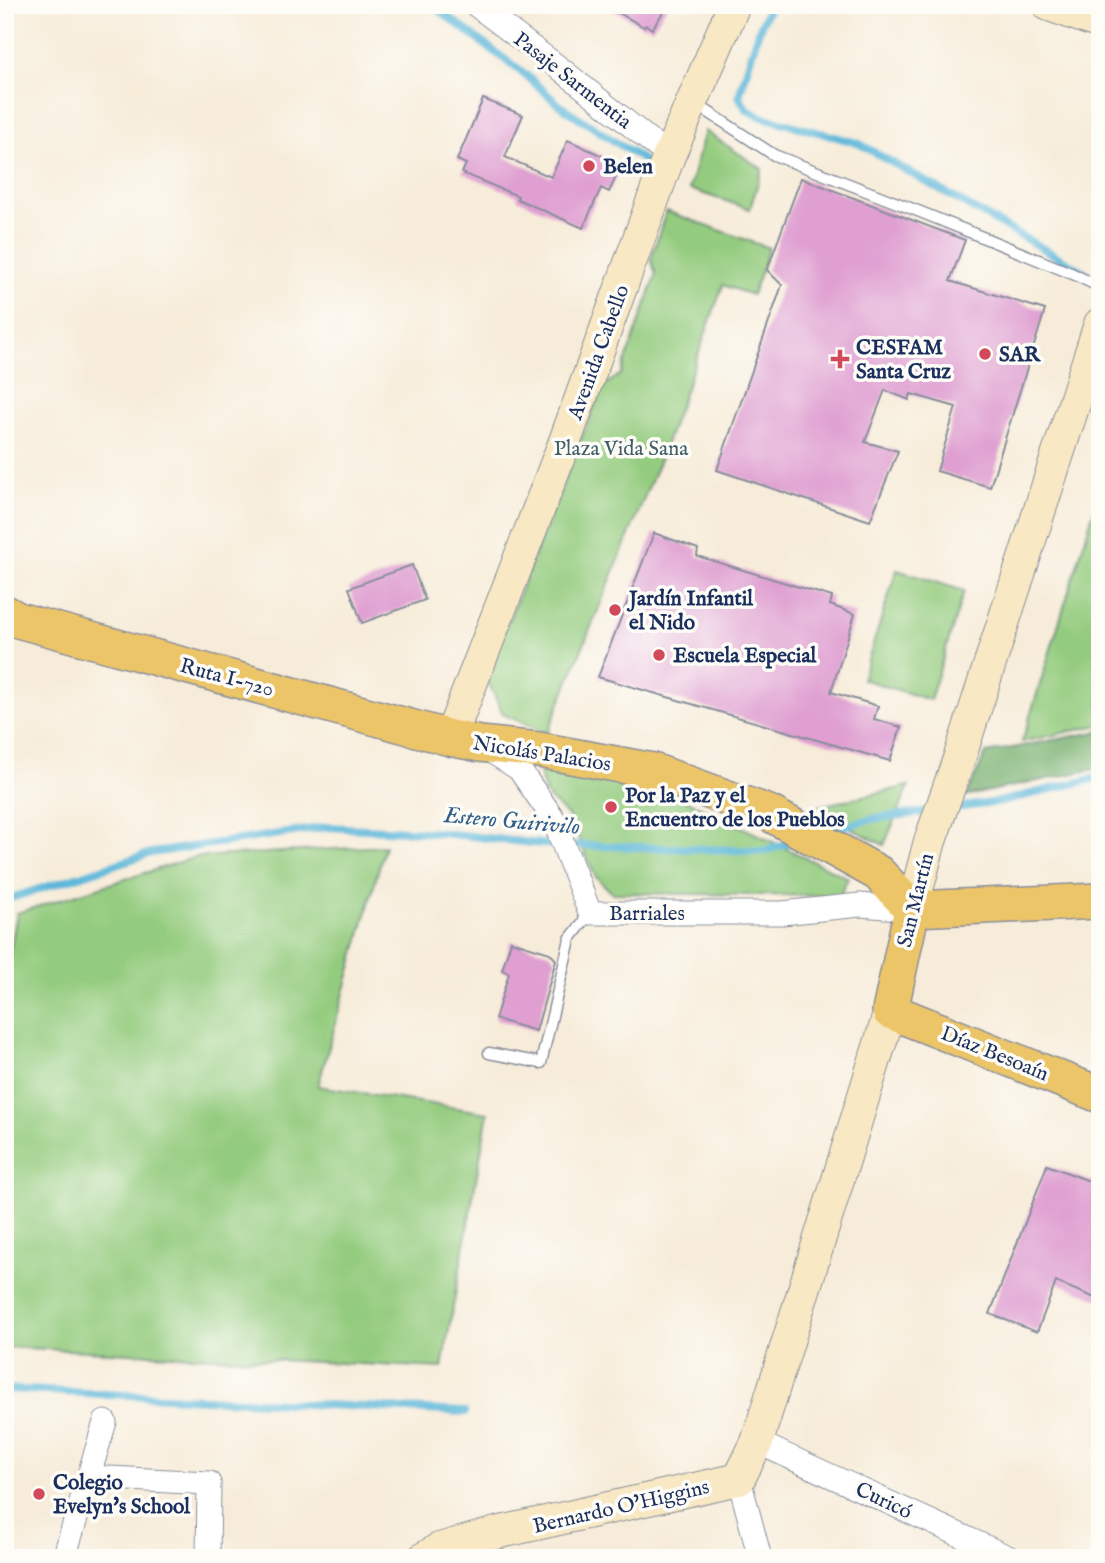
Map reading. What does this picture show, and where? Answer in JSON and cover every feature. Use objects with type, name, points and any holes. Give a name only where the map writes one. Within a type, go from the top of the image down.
[{"type":"main road","name":"Ruta I-720","points":[[5,613],[18,620],[465,741]]},
{"type":"main road","name":"Nicolás Palacios","points":[[465,741],[539,750],[653,771],[769,813],[878,873],[912,909]]},
{"type":"main road","points":[[912,909],[1100,901]]},
{"type":"main road","name":"San Martín","points":[[890,1011],[912,909]]},
{"type":"main road","name":"Díaz Besoaín","points":[[890,1011],[1100,1095]]},
{"type":"street","name":"Pasaje Sarmentia","points":[[476,5],[669,156]]},
{"type":"street","name":"Avenida Cabello","points":[[465,741],[565,441],[669,156],[734,5]]},
{"type":"street","points":[[1049,5],[1100,23]]},
{"type":"street","name":"San Martín","points":[[912,909],[930,841],[1100,324]]},
{"type":"street","name":"Barriales","points":[[465,741],[519,769],[553,818],[590,913],[782,913],[860,905],[912,909]]},
{"type":"street","name":"San Martín","points":[[738,1479],[757,1442],[890,1011]]},
{"type":"street","points":[[64,1558],[105,1422]]},
{"type":"street","name":"Curicó","points":[[757,1442],[1010,1558]]},
{"type":"street","points":[[89,1477],[209,1483],[208,1558]]},
{"type":"street","points":[[738,1479],[760,1558]]},
{"type":"street","name":"Bernardo O'Higgins","points":[[424,1558],[439,1549],[496,1533],[738,1479]]},
{"type":"lane","points":[[691,101],[774,155],[1100,287]]},
{"type":"lane","points":[[489,1053],[541,1063],[570,939],[590,913]]},
{"type":"green space","points":[[705,131],[762,169],[750,209],[689,189]]},
{"type":"green space","name":"Plaza Vida Sana","points":[[666,211],[769,248],[752,295],[723,285],[663,452],[547,734],[503,714],[486,677],[602,387],[621,374],[656,275],[651,259]]},
{"type":"green space","points":[[1100,491],[1100,725],[1022,742]]},
{"type":"green space","points":[[897,570],[964,591],[930,700],[862,679]]},
{"type":"green space","points":[[1100,731],[1100,768],[966,796],[986,753]]},
{"type":"green space","points":[[539,772],[652,784],[848,878],[840,896],[612,893],[595,876],[569,817],[546,795]]},
{"type":"green space","points":[[909,786],[884,845],[811,808]]},
{"type":"green space","points":[[385,846],[318,1086],[488,1113],[442,1368],[5,1347],[5,980],[17,913],[196,857]]},
{"type":"building","points":[[605,5],[668,5],[652,29]]},
{"type":"building","points":[[483,99],[523,115],[505,157],[551,177],[568,140],[622,165],[609,192],[601,188],[583,228],[517,199],[518,196],[462,173],[466,164],[457,160]]},
{"type":"building","name":"CESFAM Santa Cruz","points":[[801,178],[965,240],[950,281],[1045,310],[990,487],[937,471],[956,407],[911,394],[909,400],[885,390],[865,442],[898,451],[870,521],[717,470],[782,285],[767,270]]},
{"type":"building","name":"Escuela Especial","points":[[654,533],[698,549],[697,556],[832,597],[830,605],[855,614],[831,692],[878,706],[874,719],[901,727],[890,761],[598,677]]},
{"type":"building","points":[[412,565],[425,600],[362,623],[349,588]]},
{"type":"building","points":[[511,941],[550,953],[556,960],[536,1031],[495,1019],[509,973],[502,970]]},
{"type":"building","points":[[1047,1165],[1100,1185],[1100,1300],[1056,1282],[1037,1332],[990,1314]]},
{"type":"waterway","points":[[432,5],[527,76],[558,104],[643,160]]},
{"type":"waterway","points":[[770,5],[759,30],[739,96],[747,110],[762,117],[858,143],[1084,272]]},
{"type":"waterway","name":"Estero Guirivilo","points":[[949,809],[999,802],[1100,777]]},
{"type":"waterway","name":"Estero Guirivilo","points":[[825,832],[871,819],[932,811]]},
{"type":"waterway","name":"Estero Guirivilo","points":[[5,900],[151,853],[327,827],[443,833],[541,844],[764,851],[796,841]]},
{"type":"waterway","points":[[5,1389],[465,1412]]},
{"type":"place","name":"Belen","points":[[589,166]]},
{"type":"place","name":"SAR","points":[[985,354]]},
{"type":"place","name":"CESFAM Santa Cruz","points":[[840,359]]},
{"type":"place","name":"Jardín Infantil el Nido","points":[[615,610]]},
{"type":"place","name":"Escuela Especial","points":[[659,655]]},
{"type":"place","name":"Por la Paz y el Encuentro de los Pueblos","points":[[611,807]]},
{"type":"place","name":"Colegio Evelyn's School","points":[[39,1494]]}]
